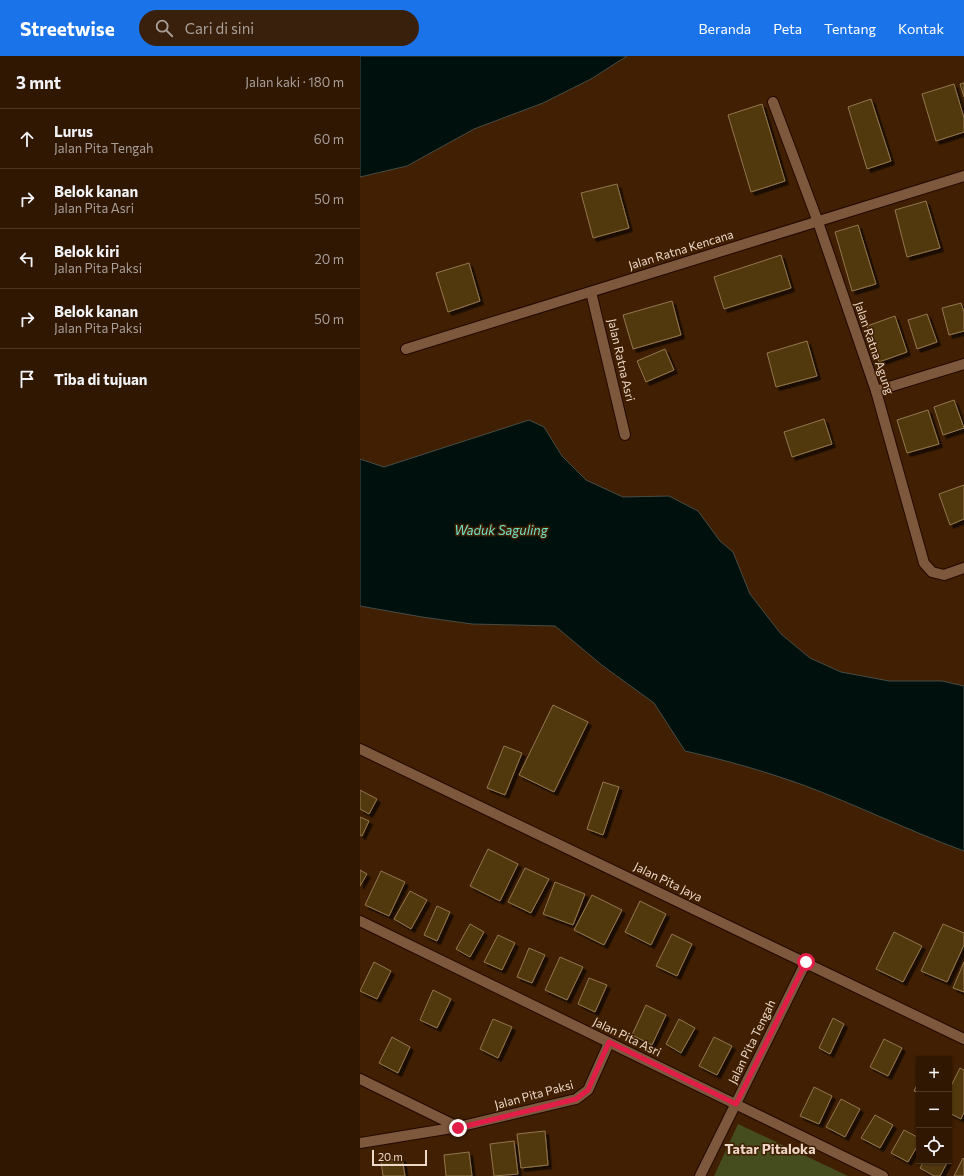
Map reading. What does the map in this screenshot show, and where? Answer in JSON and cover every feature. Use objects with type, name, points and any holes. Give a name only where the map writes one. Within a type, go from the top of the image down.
[{"type":"street","name":"Jalan Ratna Agung","points":[[772,102],[818,222],[876,391],[924,563],[932,572],[944,575],[964,568]]},
{"type":"street","name":"Jalan Ratna Kencana","points":[[406,349],[964,176]]},
{"type":"street","name":"Jalan Ratna Asri","points":[[591,292],[625,435]]},
{"type":"street","points":[[876,391],[964,364]]},
{"type":"street","name":"Jalan Pita Jaya","points":[[360,749],[964,1039]]},
{"type":"street","name":"Jalan Pita Asri","points":[[360,921],[883,1176]]},
{"type":"street","name":"Jalan Pita Tengah","points":[[700,1176],[806,962]]},
{"type":"street","name":"Jalan Pita Paksi","points":[[360,1143],[458,1128],[576,1099],[588,1090],[609,1042]]},
{"type":"street","points":[[360,1079],[458,1128]]},
{"type":"green space","points":[[738,1124],[848,1176],[714,1176]]},
{"type":"water","points":[[360,56],[627,56],[591,79],[543,103],[474,129],[407,166],[360,177]]},
{"type":"water","name":"Waduk Saguling","points":[[529,420],[544,427],[562,456],[586,480],[623,497],[669,496],[698,511],[720,541],[733,552],[750,594],[781,634],[810,658],[841,672],[889,681],[942,681],[964,686],[964,851],[803,785],[744,766],[685,751],[654,703],[603,666],[555,626],[472,624],[360,606],[360,459],[384,467]]},
{"type":"building","points":[[964,83],[964,97],[960,84]]},
{"type":"building","points":[[954,84],[964,118],[964,132],[936,141],[922,94]]},
{"type":"building","points":[[871,99],[891,161],[867,169],[848,107]]},
{"type":"building","points":[[762,104],[785,181],[751,192],[728,115]]},
{"type":"building","points":[[617,184],[629,228],[593,238],[581,193]]},
{"type":"building","points":[[926,201],[940,248],[907,257],[895,210]]},
{"type":"building","points":[[858,225],[876,284],[852,291],[835,232]]},
{"type":"building","points":[[781,255],[791,288],[724,309],[714,277]]},
{"type":"building","points":[[469,263],[480,301],[448,312],[436,273]]},
{"type":"building","points":[[672,301],[681,335],[633,349],[623,315]]},
{"type":"building","points":[[961,303],[964,312],[964,331],[949,335],[942,308]]},
{"type":"building","points":[[927,314],[937,342],[917,349],[908,320]]},
{"type":"building","points":[[895,316],[907,352],[879,362],[867,326]]},
{"type":"building","points":[[807,341],[817,376],[776,387],[767,353]]},
{"type":"building","points":[[665,349],[674,370],[646,382],[637,361]]},
{"type":"building","points":[[954,400],[964,428],[943,435],[934,407]]},
{"type":"building","points":[[928,410],[939,444],[907,453],[897,420]]},
{"type":"building","points":[[824,419],[832,444],[792,457],[784,432]]},
{"type":"building","points":[[964,485],[964,519],[950,525],[939,494]]},
{"type":"building","points":[[553,705],[588,722],[554,792],[519,775]]},
{"type":"building","points":[[504,746],[522,753],[505,795],[487,788]]},
{"type":"building","points":[[603,782],[619,787],[603,835],[587,829]]},
{"type":"building","points":[[360,790],[377,799],[369,814],[360,809]]},
{"type":"building","points":[[360,817],[369,821],[362,836],[360,835]]},
{"type":"building","points":[[488,849],[518,864],[500,901],[470,886]]},
{"type":"building","points":[[525,868],[549,879],[531,913],[508,902]]},
{"type":"building","points":[[360,870],[367,874],[360,886]]},
{"type":"building","points":[[381,871],[405,882],[389,916],[365,905]]},
{"type":"building","points":[[555,882],[585,894],[573,925],[543,914]]},
{"type":"building","points":[[410,891],[427,900],[411,929],[394,919]]},
{"type":"building","points":[[592,895],[622,910],[604,945],[574,930]]},
{"type":"building","points":[[640,901],[666,914],[651,945],[625,932]]},
{"type":"building","points":[[437,906],[450,912],[437,941],[424,935]]},
{"type":"building","points":[[470,924],[484,932],[470,957],[456,949]]},
{"type":"building","points":[[943,924],[964,933],[964,945],[947,982],[921,971]]},
{"type":"building","points":[[894,932],[922,946],[903,982],[876,969]]},
{"type":"building","points":[[672,934],[692,944],[677,976],[656,966]]},
{"type":"building","points":[[498,935],[515,943],[502,970],[484,962]]},
{"type":"building","points":[[529,948],[545,955],[532,983],[517,977]]},
{"type":"building","points":[[560,957],[583,967],[567,1000],[545,990]]},
{"type":"building","points":[[374,962],[391,971],[377,999],[360,991]]},
{"type":"building","points":[[964,962],[964,992],[953,988]]},
{"type":"building","points":[[589,978],[607,985],[595,1012],[578,1004]]},
{"type":"building","points":[[433,990],[451,999],[437,1028],[420,1020]]},
{"type":"building","points":[[646,1005],[666,1015],[652,1045],[632,1035]]},
{"type":"building","points":[[833,1018],[844,1024],[830,1054],[819,1048]]},
{"type":"building","points":[[493,1019],[512,1027],[498,1058],[480,1049]]},
{"type":"building","points":[[679,1019],[695,1028],[681,1053],[666,1044]]},
{"type":"building","points":[[392,1037],[410,1047],[398,1073],[379,1063]]},
{"type":"building","points":[[714,1037],[732,1046],[717,1075],[699,1066]]},
{"type":"building","points":[[884,1039],[902,1048],[888,1076],[870,1067]]},
{"type":"building","points":[[960,1068],[964,1070],[964,1112],[961,1119],[952,1114],[952,1084]]},
{"type":"building","points":[[814,1087],[832,1096],[819,1124],[800,1116]]},
{"type":"building","points":[[841,1099],[860,1109],[845,1137],[826,1127]]},
{"type":"building","points":[[875,1115],[893,1125],[880,1148],[861,1138]]},
{"type":"building","points":[[904,1130],[916,1136],[916,1148],[908,1162],[891,1153]]},
{"type":"building","points":[[545,1131],[548,1165],[521,1168],[517,1134]]},
{"type":"building","points":[[514,1141],[518,1174],[494,1176],[490,1144]]},
{"type":"building","points":[[469,1152],[472,1176],[446,1176],[444,1155]]},
{"type":"building","points":[[402,1158],[405,1176],[383,1176],[381,1161]]},
{"type":"building","points":[[963,1158],[964,1176],[954,1176]]},
{"type":"building","points":[[922,1164],[946,1164],[940,1176],[934,1176],[920,1168]]},
{"type":"district","name":"Tatar Pitaloka","points":[[770,1149]]},
{"type":"route","points":[[458,1128],[576,1099],[582,1096],[588,1090],[609,1042],[736,1104],[806,962]]}]
